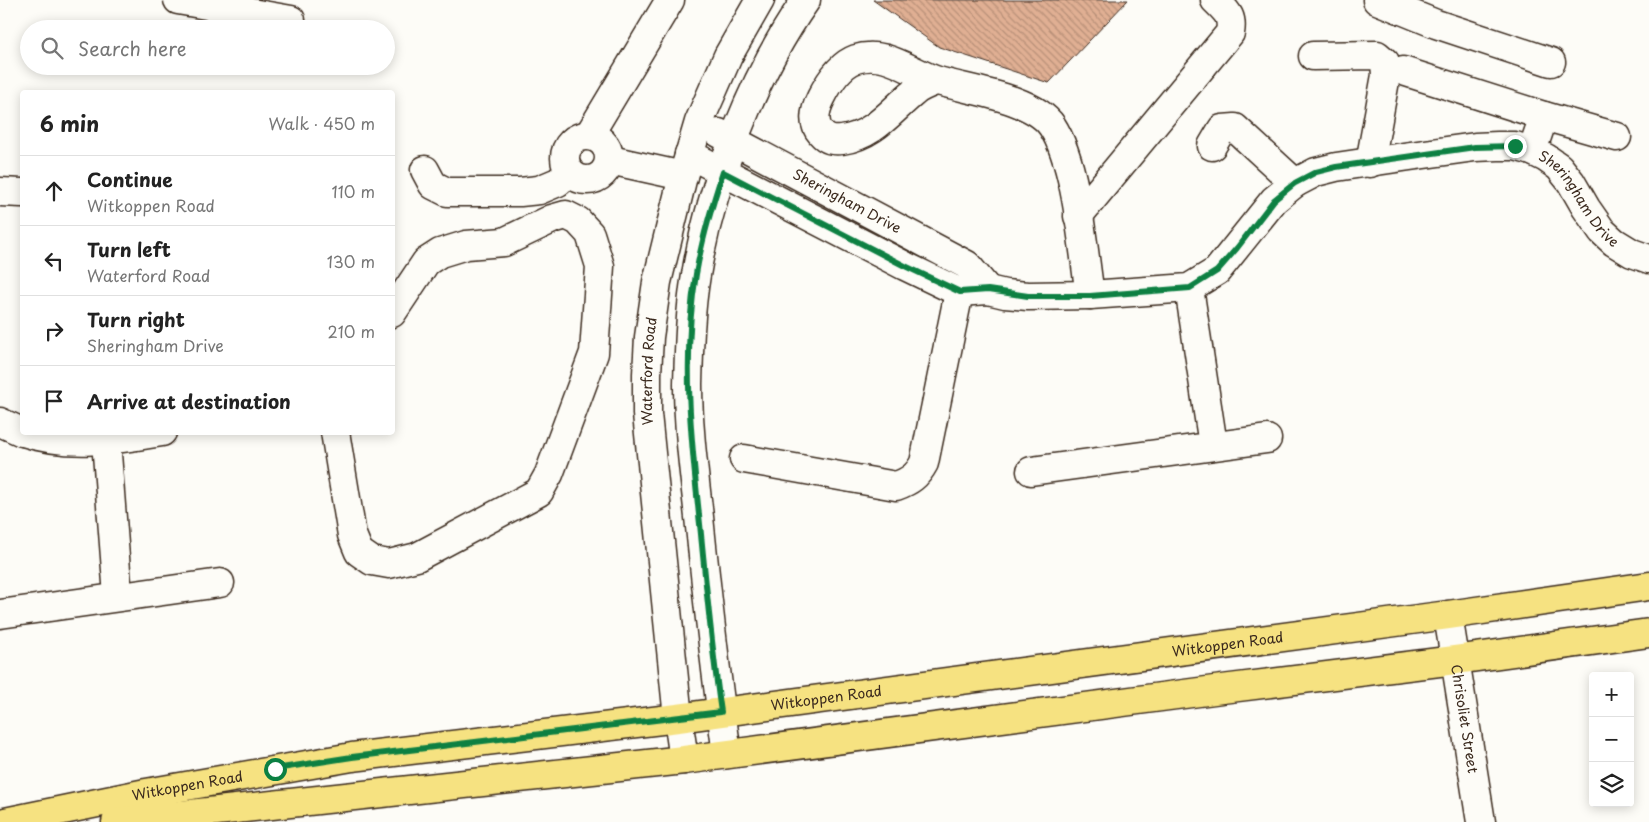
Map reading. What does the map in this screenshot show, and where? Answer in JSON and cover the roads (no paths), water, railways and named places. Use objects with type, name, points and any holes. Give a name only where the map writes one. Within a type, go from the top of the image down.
[{"type":"main road","name":"Witkoppen Road","points":[[5,822],[146,793],[352,757],[678,718],[1448,615],[1649,586]]},
{"type":"main road","name":"Witkoppen Road","points":[[116,822],[684,760],[1649,633]]},
{"type":"street","points":[[178,0],[291,20]]},
{"type":"street","points":[[589,135],[670,0]]},
{"type":"street","name":"Waterford Road","points":[[684,760],[678,718],[647,414],[647,374],[650,337],[657,282],[686,165],[699,122],[728,56],[760,0]]},
{"type":"street","points":[[726,754],[693,461],[688,385],[696,275],[709,215],[734,141],[762,72],[806,0]]},
{"type":"street","points":[[1078,216],[1230,33],[1232,22],[1227,12],[1215,0]]},
{"type":"street","points":[[1377,0],[1436,24],[1551,62]]},
{"type":"street","points":[[1313,56],[1378,55],[1385,62],[1386,75],[1370,163]]},
{"type":"street","points":[[1404,71],[1616,137]]},
{"type":"street","points":[[936,81],[1020,103],[1047,120],[1052,127],[1067,164],[1078,216],[1090,296]]},
{"type":"street","points":[[1532,151],[1544,116]]},
{"type":"street","name":"Sheringham Drive","points":[[699,122],[967,265],[988,290]]},
{"type":"street","points":[[1212,146],[1222,129],[1235,128],[1295,183]]},
{"type":"street","points":[[425,170],[432,185],[447,192],[520,192],[539,190],[577,176],[594,180],[607,169],[610,160],[609,152],[598,138],[589,135],[580,136],[572,140],[567,147],[564,156],[565,164],[577,176]]},
{"type":"street","name":"Sheringham Drive","points":[[610,160],[686,165],[723,172],[905,266],[960,292],[988,290],[1028,296],[1090,296],[1190,288],[1217,271],[1274,200],[1295,183],[1316,172],[1336,167],[1475,147],[1515,146],[1546,158],[1559,168],[1572,182],[1586,208],[1602,231],[1614,242],[1632,253],[1649,259]]},
{"type":"street","points":[[566,215],[577,176]]},
{"type":"street","points":[[0,192],[20,193]]},
{"type":"street","points":[[335,435],[352,535],[359,552],[372,561],[390,564],[416,557],[540,492],[549,474],[594,353],[600,266],[590,234],[578,221],[566,215],[552,219],[504,242],[466,245],[440,253],[426,262],[395,309]]},
{"type":"street","points":[[1190,288],[1212,445]]},
{"type":"street","points":[[744,460],[896,486],[910,481],[919,472],[924,463],[960,292]]},
{"type":"street","points":[[0,422],[20,431]]},
{"type":"street","points":[[33,435],[66,441],[106,441],[143,435]]},
{"type":"street","points":[[1031,471],[1267,438]]},
{"type":"street","points":[[106,441],[118,596]]},
{"type":"street","points":[[0,614],[220,583]]},
{"type":"street","name":"Chrisoliet Street","points":[[1448,615],[1481,822]]}]
